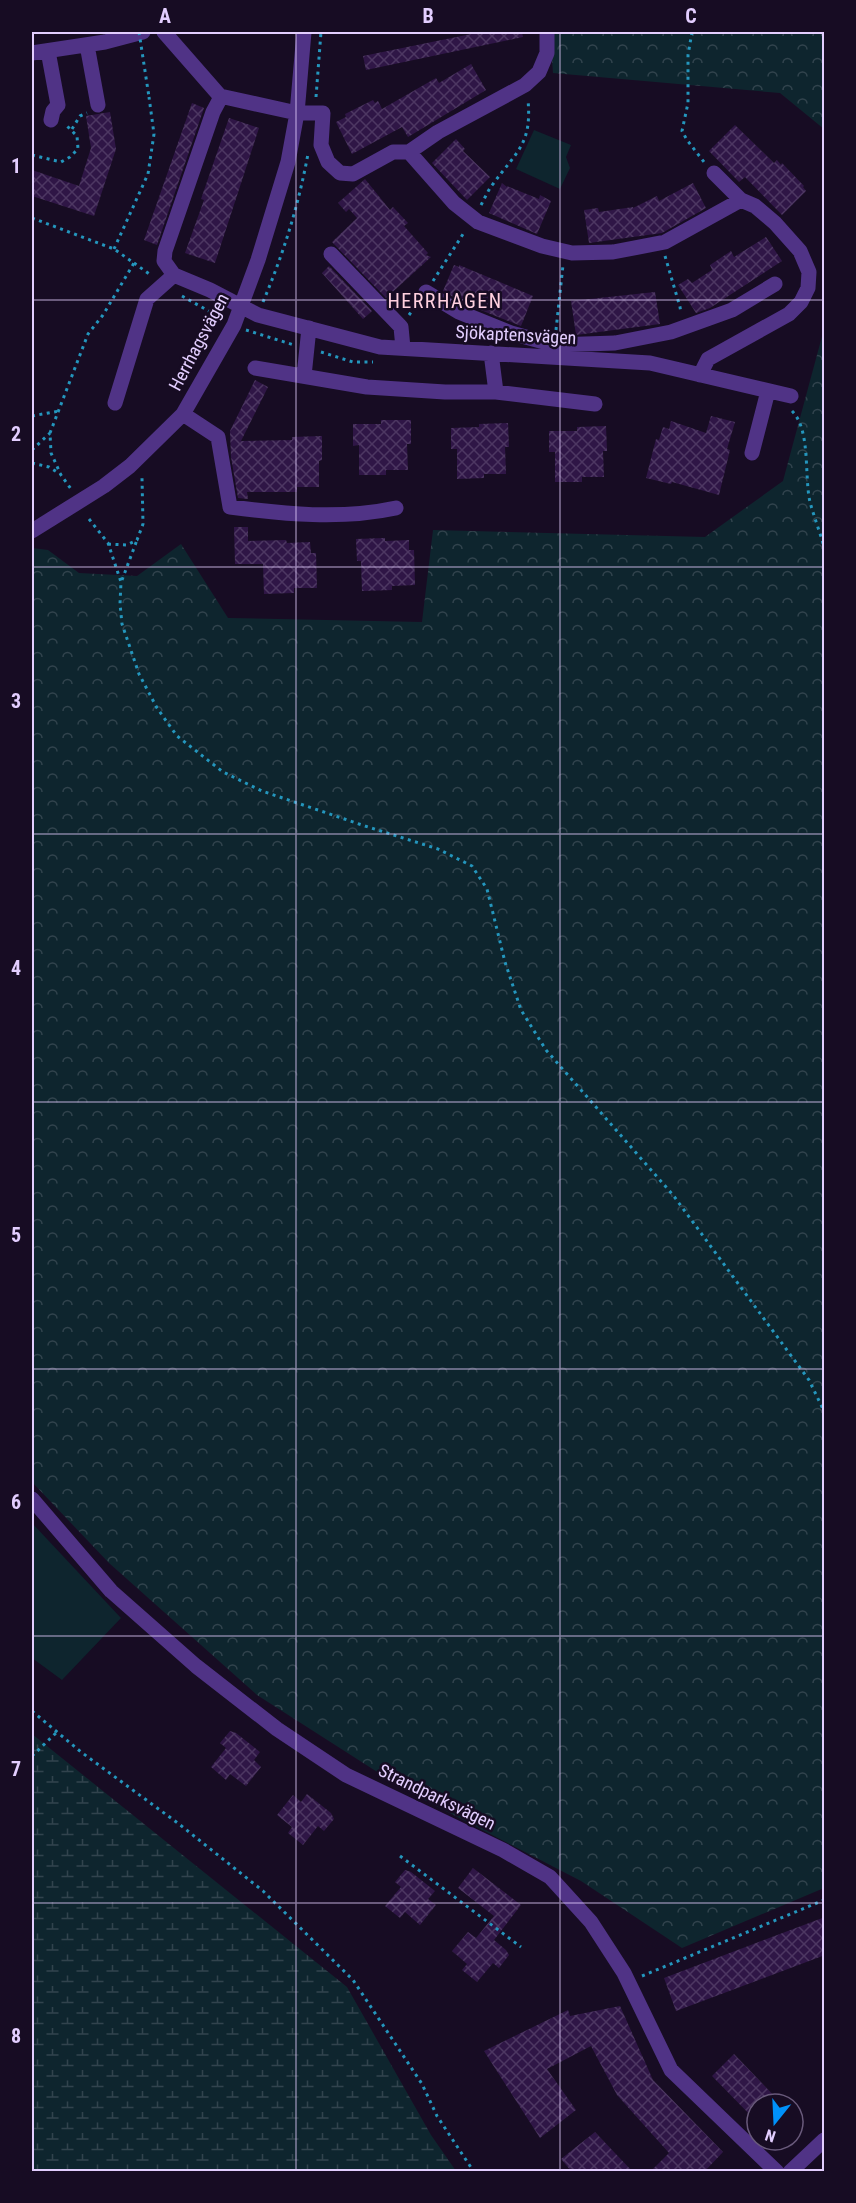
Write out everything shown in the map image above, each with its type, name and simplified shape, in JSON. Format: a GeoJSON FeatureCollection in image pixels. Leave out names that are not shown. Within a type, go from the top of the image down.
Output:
{"type":"FeatureCollection","features":[{"type":"Feature","properties":{"kind":"street"},"geometry":{"type":"LineString","coordinates":[[32,54],[87,45],[141,32]]}},
{"type":"Feature","properties":{"kind":"street"},"geometry":{"type":"LineString","coordinates":[[164,32],[221,97],[297,113],[323,113],[321,145],[328,162],[340,173],[352,174],[393,152],[409,152],[438,132],[522,86],[539,72],[547,53],[547,32]]}},
{"type":"Feature","properties":{"kind":"street","name":"Herrhagsvägen"},"geometry":{"type":"LineString","coordinates":[[32,531],[104,486],[130,466],[183,414],[234,324],[288,162],[297,113],[304,32]]}},
{"type":"Feature","properties":{"kind":"street"},"geometry":{"type":"LineString","coordinates":[[87,45],[98,105]]}},
{"type":"Feature","properties":{"kind":"street"},"geometry":{"type":"LineString","coordinates":[[48,51],[58,105],[53,111],[51,120]]}},
{"type":"Feature","properties":{"kind":"street"},"geometry":{"type":"LineString","coordinates":[[115,403],[147,299],[174,275],[164,261],[165,251],[213,112],[221,97]]}},
{"type":"Feature","properties":{"kind":"street"},"geometry":{"type":"LineString","coordinates":[[409,152],[454,203],[478,222],[542,246],[565,251],[613,252],[661,243],[741,200]]}},
{"type":"Feature","properties":{"kind":"street"},"geometry":{"type":"LineString","coordinates":[[700,375],[708,359],[789,314],[801,302],[808,288],[809,272],[800,251],[774,223],[755,206],[741,200],[714,173]]}},
{"type":"Feature","properties":{"kind":"street"},"geometry":{"type":"LineString","coordinates":[[331,254],[401,327],[403,348]]}},
{"type":"Feature","properties":{"kind":"street","name":"Sjökaptensvägen"},"geometry":{"type":"LineString","coordinates":[[174,275],[210,290],[258,315],[380,347],[491,353],[555,345],[650,363],[768,391],[790,403]]}},
{"type":"Feature","properties":{"kind":"street"},"geometry":{"type":"LineString","coordinates":[[426,292],[459,312],[500,329],[555,345],[615,343],[681,328],[732,310],[775,284]]}},
{"type":"Feature","properties":{"kind":"street"},"geometry":{"type":"LineString","coordinates":[[304,376],[309,328]]}},
{"type":"Feature","properties":{"kind":"street"},"geometry":{"type":"LineString","coordinates":[[491,353],[496,392]]}},
{"type":"Feature","properties":{"kind":"street"},"geometry":{"type":"LineString","coordinates":[[255,368],[367,387],[445,392],[496,392],[595,404]]}},
{"type":"Feature","properties":{"kind":"street"},"geometry":{"type":"LineString","coordinates":[[752,453],[768,391]]}},
{"type":"Feature","properties":{"kind":"street"},"geometry":{"type":"LineString","coordinates":[[183,414],[218,437],[230,507],[298,515],[330,516],[379,512],[396,508]]}},
{"type":"Feature","properties":{"kind":"street","name":"Strandparksvägen"},"geometry":{"type":"LineString","coordinates":[[32,1498],[111,1591],[196,1666],[277,1729],[346,1775],[503,1850],[550,1877],[591,1922],[629,1981],[671,2070],[777,2172]]}},
{"type":"Feature","properties":{"kind":"street"},"geometry":{"type":"LineString","coordinates":[[790,2172],[825,2140]]}},
{"type":"Feature","properties":{"kind":"path"},"geometry":{"type":"LineString","coordinates":[[114,249],[148,174],[154,134],[141,32]]}},
{"type":"Feature","properties":{"kind":"path"},"geometry":{"type":"LineString","coordinates":[[692,32],[688,55],[688,103],[682,131],[714,173]]}},
{"type":"Feature","properties":{"kind":"path"},"geometry":{"type":"LineString","coordinates":[[401,327],[426,292],[492,185],[523,145],[530,121],[528,100],[522,86]]}},
{"type":"Feature","properties":{"kind":"path"},"geometry":{"type":"LineString","coordinates":[[72,129],[80,116],[95,110],[98,105]]}},
{"type":"Feature","properties":{"kind":"path"},"geometry":{"type":"LineString","coordinates":[[32,155],[61,162],[70,157],[78,148],[77,136],[68,124],[51,120]]}},
{"type":"Feature","properties":{"kind":"path"},"geometry":{"type":"LineString","coordinates":[[32,218],[114,249],[134,263],[103,315],[88,334],[50,433],[51,453],[74,493]]}},
{"type":"Feature","properties":{"kind":"path"},"geometry":{"type":"LineString","coordinates":[[661,243],[680,307],[681,328]]}},
{"type":"Feature","properties":{"kind":"path"},"geometry":{"type":"LineString","coordinates":[[555,345],[565,251]]}},
{"type":"Feature","properties":{"kind":"path"},"geometry":{"type":"LineString","coordinates":[[790,403],[803,430],[810,501],[825,547]]}},
{"type":"Feature","properties":{"kind":"path"},"geometry":{"type":"LineString","coordinates":[[32,416],[58,411]]}},
{"type":"Feature","properties":{"kind":"path"},"geometry":{"type":"LineString","coordinates":[[32,450],[50,433]]}},
{"type":"Feature","properties":{"kind":"path"},"geometry":{"type":"LineString","coordinates":[[32,463],[49,467],[61,474]]}},
{"type":"Feature","properties":{"kind":"path"},"geometry":{"type":"LineString","coordinates":[[133,484],[142,478],[143,524],[121,582],[122,624],[139,674],[156,708],[177,736],[223,772],[262,791],[438,849],[472,866],[488,889],[505,963],[521,1010],[546,1050],[673,1195],[809,1380],[825,1411]]}},
{"type":"Feature","properties":{"kind":"path"},"geometry":{"type":"LineString","coordinates":[[89,519],[108,543],[121,582]]}},
{"type":"Feature","properties":{"kind":"path"},"geometry":{"type":"LineString","coordinates":[[108,543],[128,545],[137,540]]}},
{"type":"Feature","properties":{"kind":"path"},"geometry":{"type":"LineString","coordinates":[[32,1711],[263,1891],[353,1980],[422,2084],[437,2116],[474,2172]]}},
{"type":"Feature","properties":{"kind":"path"},"geometry":{"type":"LineString","coordinates":[[32,1756],[57,1732]]}},
{"type":"Feature","properties":{"kind":"path"},"geometry":{"type":"LineString","coordinates":[[400,1856],[521,1947]]}},
{"type":"Feature","properties":{"kind":"path"},"geometry":{"type":"LineString","coordinates":[[629,1981],[825,1900]]}},
{"type":"Feature","properties":{"kind":"green space"},"geometry":{"type":"Polygon","coordinates":[[[550,32],[824,32],[824,129],[780,93],[553,73],[550,32]]]}},
{"type":"Feature","properties":{"kind":"green space"},"geometry":{"type":"Polygon","coordinates":[[[534,130],[571,145],[566,157],[570,168],[560,189],[516,169],[534,130]]]}},
{"type":"Feature","properties":{"kind":"green space"},"geometry":{"type":"Polygon","coordinates":[[[824,329],[824,1888],[682,1948],[581,1881],[407,1791],[257,1695],[109,1563],[32,1482],[32,548],[48,550],[79,573],[137,576],[181,544],[228,618],[422,622],[433,530],[705,537],[783,481],[824,329]]]}},
{"type":"Feature","properties":{"kind":"green space"},"geometry":{"type":"Polygon","coordinates":[[[32,1523],[121,1618],[62,1680],[32,1658],[32,1523]]]}},
{"type":"Feature","properties":{"kind":"green space"},"geometry":{"type":"Polygon","coordinates":[[[32,1734],[347,1987],[431,2135],[456,2171],[32,2171],[32,1734]]]}},
{"type":"Feature","properties":{"kind":"building"},"geometry":{"type":"Polygon","coordinates":[[[481,32],[522,32],[523,37],[366,70],[363,56],[481,32]]]}},
{"type":"Feature","properties":{"kind":"building"},"geometry":{"type":"Polygon","coordinates":[[[471,64],[486,90],[408,137],[402,127],[352,154],[336,122],[346,117],[345,114],[373,100],[375,103],[378,101],[382,109],[436,78],[439,83],[471,64]]]}},
{"type":"Feature","properties":{"kind":"building"},"geometry":{"type":"Polygon","coordinates":[[[192,103],[204,108],[157,245],[144,240],[192,103]]]}},
{"type":"Feature","properties":{"kind":"building"},"geometry":{"type":"Polygon","coordinates":[[[110,112],[116,149],[94,216],[32,196],[32,170],[79,186],[91,148],[86,116],[110,112]]]}},
{"type":"Feature","properties":{"kind":"building"},"geometry":{"type":"Polygon","coordinates":[[[229,118],[259,128],[215,263],[185,253],[229,118]]]}},
{"type":"Feature","properties":{"kind":"building"},"geometry":{"type":"Polygon","coordinates":[[[735,125],[774,163],[777,160],[781,165],[782,163],[804,186],[806,191],[782,215],[745,177],[739,182],[709,151],[735,125]]]}},
{"type":"Feature","properties":{"kind":"building"},"geometry":{"type":"Polygon","coordinates":[[[456,139],[465,149],[463,151],[490,177],[467,200],[432,163],[456,139]]]}},
{"type":"Feature","properties":{"kind":"building"},"geometry":{"type":"Polygon","coordinates":[[[365,179],[390,210],[393,207],[408,223],[404,226],[428,253],[426,255],[431,257],[386,298],[332,242],[357,218],[349,209],[346,212],[338,203],[365,179]]]}},
{"type":"Feature","properties":{"kind":"building"},"geometry":{"type":"Polygon","coordinates":[[[502,183],[539,199],[540,195],[551,201],[537,234],[489,213],[502,183]]]}},
{"type":"Feature","properties":{"kind":"building"},"geometry":{"type":"Polygon","coordinates":[[[693,183],[706,208],[662,233],[589,243],[584,210],[598,208],[599,212],[633,208],[657,196],[659,201],[693,183]]]}},
{"type":"Feature","properties":{"kind":"building"},"geometry":{"type":"Polygon","coordinates":[[[766,237],[782,261],[710,308],[696,313],[678,285],[688,279],[692,283],[712,270],[710,265],[731,251],[734,257],[766,237]]]}},
{"type":"Feature","properties":{"kind":"building"},"geometry":{"type":"Polygon","coordinates":[[[454,265],[459,267],[459,265],[533,296],[521,326],[463,303],[443,291],[454,265]]]}},
{"type":"Feature","properties":{"kind":"building"},"geometry":{"type":"Polygon","coordinates":[[[329,266],[372,311],[363,319],[322,273],[329,266]]]}},
{"type":"Feature","properties":{"kind":"building"},"geometry":{"type":"Polygon","coordinates":[[[655,292],[660,324],[576,335],[571,301],[655,292]]]}},
{"type":"Feature","properties":{"kind":"building"},"geometry":{"type":"Polygon","coordinates":[[[255,380],[268,387],[241,441],[292,440],[292,437],[322,436],[319,487],[297,487],[297,492],[247,492],[248,499],[238,498],[231,457],[230,431],[255,380]]]}},
{"type":"Feature","properties":{"kind":"building"},"geometry":{"type":"Polygon","coordinates":[[[711,416],[735,422],[727,449],[730,450],[719,495],[672,482],[671,484],[646,478],[656,439],[659,440],[663,427],[669,429],[671,421],[706,433],[711,416]]]}},
{"type":"Feature","properties":{"kind":"building"},"geometry":{"type":"Polygon","coordinates":[[[381,420],[411,420],[411,444],[407,444],[408,470],[386,470],[386,475],[359,475],[359,445],[353,446],[353,424],[381,424],[381,420]]]}},
{"type":"Feature","properties":{"kind":"building"},"geometry":{"type":"Polygon","coordinates":[[[508,423],[509,447],[505,447],[506,474],[484,474],[484,478],[457,479],[457,449],[451,449],[451,428],[508,423]]]}},
{"type":"Feature","properties":{"kind":"building"},"geometry":{"type":"Polygon","coordinates":[[[606,426],[607,451],[603,451],[604,477],[582,477],[582,482],[555,482],[555,452],[549,452],[549,431],[577,431],[577,427],[606,426]]]}},
{"type":"Feature","properties":{"kind":"building"},"geometry":{"type":"Polygon","coordinates":[[[234,527],[248,527],[248,541],[310,542],[311,553],[316,553],[317,588],[294,588],[294,593],[264,594],[263,564],[235,564],[234,527]]]}},
{"type":"Feature","properties":{"kind":"building"},"geometry":{"type":"Polygon","coordinates":[[[385,538],[385,541],[409,540],[409,550],[414,550],[415,585],[392,586],[392,590],[362,591],[361,561],[357,561],[356,539],[385,538]]]}},
{"type":"Feature","properties":{"kind":"building"},"geometry":{"type":"Polygon","coordinates":[[[230,1731],[236,1733],[260,1752],[254,1760],[261,1767],[246,1786],[230,1774],[226,1780],[211,1767],[226,1748],[220,1743],[230,1731]]]}},
{"type":"Feature","properties":{"kind":"building"},"geometry":{"type":"Polygon","coordinates":[[[307,1794],[331,1813],[334,1819],[324,1831],[318,1826],[303,1845],[288,1833],[292,1827],[277,1815],[293,1795],[301,1802],[307,1794]]]}},
{"type":"Feature","properties":{"kind":"building"},"geometry":{"type":"Polygon","coordinates":[[[473,1868],[521,1905],[494,1940],[509,1955],[499,1968],[493,1963],[477,1982],[462,1970],[467,1964],[452,1951],[468,1932],[476,1938],[494,1916],[458,1888],[473,1868]]]}},
{"type":"Feature","properties":{"kind":"building"},"geometry":{"type":"Polygon","coordinates":[[[405,1870],[411,1872],[435,1891],[428,1899],[436,1905],[420,1925],[405,1912],[400,1918],[385,1906],[401,1887],[395,1882],[405,1870]]]}},
{"type":"Feature","properties":{"kind":"building"},"geometry":{"type":"Polygon","coordinates":[[[825,1917],[825,1955],[676,2011],[664,1978],[825,1917]]]}},
{"type":"Feature","properties":{"kind":"building"},"geometry":{"type":"Polygon","coordinates":[[[620,2006],[653,2080],[723,2152],[704,2172],[650,2172],[669,2153],[617,2095],[591,2046],[547,2069],[576,2110],[540,2138],[484,2051],[568,2010],[570,2016],[620,2006]]]}},
{"type":"Feature","properties":{"kind":"building"},"geometry":{"type":"Polygon","coordinates":[[[734,2054],[770,2092],[745,2092],[745,2110],[712,2076],[734,2054]]]}},
{"type":"Feature","properties":{"kind":"building"},"geometry":{"type":"Polygon","coordinates":[[[595,2132],[633,2172],[572,2172],[561,2159],[595,2132]]]}},
{"type":"Feature","properties":{"kind":"district","name":"HERRHAGEN"},"geometry":{"type":"Point","coordinates":[445,301]}}]}
